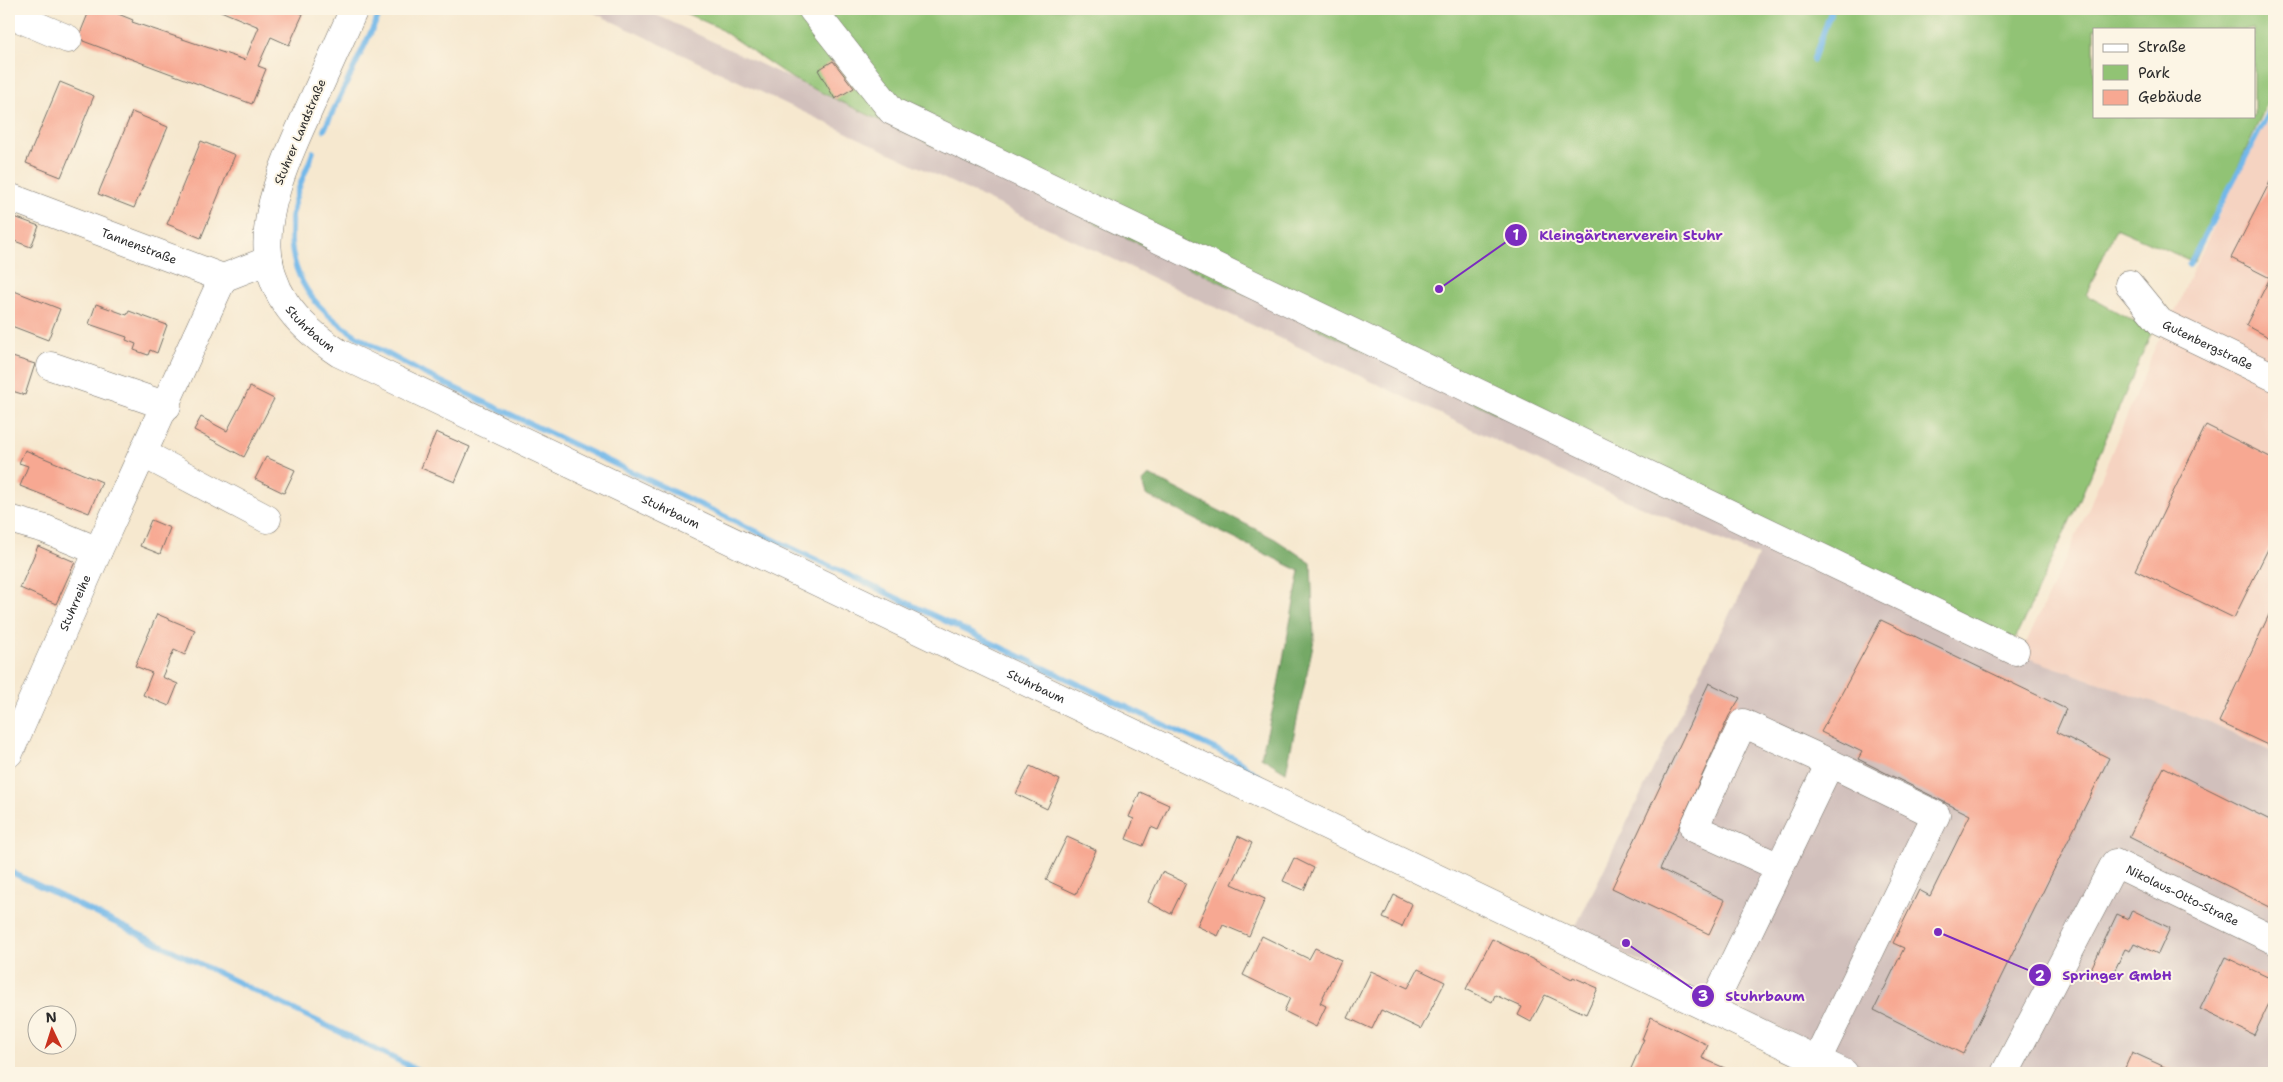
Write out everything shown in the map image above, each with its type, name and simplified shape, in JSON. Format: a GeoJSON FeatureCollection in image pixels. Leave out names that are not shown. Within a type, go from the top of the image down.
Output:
{"type":"FeatureCollection","features":[{"type":"Feature","properties":{"kind":"street","name":"Stuhrer Landstraße"},"geometry":{"type":"LineString","coordinates":[[269,260],[267,240],[268,214],[277,185],[354,9]]}},
{"type":"Feature","properties":{"kind":"street"},"geometry":{"type":"LineString","coordinates":[[812,9],[892,111],[2015,651]]}},
{"type":"Feature","properties":{"kind":"street"},"geometry":{"type":"LineString","coordinates":[[9,14],[68,39]]}},
{"type":"Feature","properties":{"kind":"street","name":"Tannenstraße"},"geometry":{"type":"LineString","coordinates":[[9,197],[224,278]]}},
{"type":"Feature","properties":{"kind":"street"},"geometry":{"type":"LineString","coordinates":[[224,278],[269,260]]}},
{"type":"Feature","properties":{"kind":"street","name":"Stuhrbaum"},"geometry":{"type":"LineString","coordinates":[[269,260],[272,277],[279,294],[299,322],[317,339],[339,353],[1844,1073]]}},
{"type":"Feature","properties":{"kind":"street","name":"Stuhrreihe"},"geometry":{"type":"LineString","coordinates":[[9,753],[98,551],[224,278]]}},
{"type":"Feature","properties":{"kind":"street","name":"Gutenbergstraße"},"geometry":{"type":"LineString","coordinates":[[2129,284],[2160,322],[2274,377]]}},
{"type":"Feature","properties":{"kind":"street"},"geometry":{"type":"LineString","coordinates":[[51,366],[166,406]]}},
{"type":"Feature","properties":{"kind":"street"},"geometry":{"type":"LineString","coordinates":[[144,454],[267,519]]}},
{"type":"Feature","properties":{"kind":"street"},"geometry":{"type":"LineString","coordinates":[[9,519],[45,529],[98,551]]}},
{"type":"Feature","properties":{"kind":"street"},"geometry":{"type":"LineString","coordinates":[[1779,867],[1694,828],[1743,723],[1936,815],[1817,1060]]}},
{"type":"Feature","properties":{"kind":"street"},"geometry":{"type":"LineString","coordinates":[[1711,1009],[1830,763]]}},
{"type":"Feature","properties":{"kind":"street","name":"Nikolaus-Otto-Straße"},"geometry":{"type":"LineString","coordinates":[[2005,1073],[2114,863],[2274,940]]}},
{"type":"Feature","properties":{"kind":"shaded area"},"geometry":{"type":"Polygon","coordinates":[[[586,9],[644,9],[1974,639],[2210,722],[2274,753],[2274,1073],[1873,1073],[1574,930],[1758,556],[1583,482],[586,9]]]}},
{"type":"Feature","properties":{"kind":"shaded area"},"geometry":{"type":"Polygon","coordinates":[[[2274,98],[2274,753],[2210,722],[2020,656],[2087,512],[2157,343],[2180,302],[2186,285],[2274,98]]]}},
{"type":"Feature","properties":{"kind":"green space"},"geometry":{"type":"Polygon","coordinates":[[[676,9],[2274,9],[2274,89],[2194,262],[2116,228],[2086,295],[2152,331],[2080,499],[2009,652],[1767,542],[793,79],[717,27],[676,9]]]}},
{"type":"Feature","properties":{"kind":"green space"},"geometry":{"type":"Polygon","coordinates":[[[1149,475],[1275,539],[1311,563],[1314,640],[1286,772],[1261,757],[1276,696],[1300,571],[1146,495],[1142,482],[1149,475]]]}},
{"type":"Feature","properties":{"kind":"building"},"geometry":{"type":"Polygon","coordinates":[[[90,9],[106,9],[133,20],[132,22],[245,60],[259,27],[216,9],[291,9],[303,14],[289,45],[271,37],[258,66],[266,69],[252,104],[83,41],[81,31],[90,9]]]}},
{"type":"Feature","properties":{"kind":"building"},"geometry":{"type":"Polygon","coordinates":[[[833,61],[854,88],[835,99],[818,70],[833,61]]]}},
{"type":"Feature","properties":{"kind":"building"},"geometry":{"type":"Polygon","coordinates":[[[60,82],[94,96],[61,177],[26,163],[60,82]]]}},
{"type":"Feature","properties":{"kind":"building"},"geometry":{"type":"Polygon","coordinates":[[[132,112],[168,127],[134,208],[98,194],[132,112]]]}},
{"type":"Feature","properties":{"kind":"building"},"geometry":{"type":"Polygon","coordinates":[[[201,141],[235,155],[201,238],[167,224],[201,141]]]}},
{"type":"Feature","properties":{"kind":"building"},"geometry":{"type":"Polygon","coordinates":[[[2274,174],[2274,340],[2246,325],[2270,278],[2231,258],[2274,174]]]}},
{"type":"Feature","properties":{"kind":"building"},"geometry":{"type":"Polygon","coordinates":[[[9,215],[39,226],[31,247],[9,239],[9,215]]]}},
{"type":"Feature","properties":{"kind":"building"},"geometry":{"type":"Polygon","coordinates":[[[9,289],[60,309],[48,340],[9,325],[9,289]]]}},
{"type":"Feature","properties":{"kind":"building"},"geometry":{"type":"Polygon","coordinates":[[[96,304],[127,315],[129,311],[167,325],[157,353],[150,350],[148,355],[134,350],[136,344],[126,340],[127,337],[89,324],[96,304]]]}},
{"type":"Feature","properties":{"kind":"building"},"geometry":{"type":"Polygon","coordinates":[[[9,356],[35,364],[25,395],[9,390],[9,356]]]}},
{"type":"Feature","properties":{"kind":"building"},"geometry":{"type":"Polygon","coordinates":[[[250,387],[274,399],[244,457],[194,430],[201,417],[227,431],[250,387]]]}},
{"type":"Feature","properties":{"kind":"building"},"geometry":{"type":"Polygon","coordinates":[[[2206,425],[2274,459],[2274,537],[2234,618],[2135,570],[2206,425]]]}},
{"type":"Feature","properties":{"kind":"building"},"geometry":{"type":"Polygon","coordinates":[[[436,432],[470,447],[455,482],[421,468],[436,432]]]}},
{"type":"Feature","properties":{"kind":"building"},"geometry":{"type":"Polygon","coordinates":[[[25,450],[102,482],[89,513],[20,486],[28,466],[19,463],[25,450]]]}},
{"type":"Feature","properties":{"kind":"building"},"geometry":{"type":"Polygon","coordinates":[[[266,457],[295,470],[284,493],[255,479],[266,457]]]}},
{"type":"Feature","properties":{"kind":"building"},"geometry":{"type":"Polygon","coordinates":[[[151,520],[170,528],[160,554],[140,546],[151,520]]]}},
{"type":"Feature","properties":{"kind":"building"},"geometry":{"type":"Polygon","coordinates":[[[38,546],[75,562],[56,604],[20,588],[38,546]]]}},
{"type":"Feature","properties":{"kind":"building"},"geometry":{"type":"Polygon","coordinates":[[[2274,604],[2274,748],[2219,722],[2274,604]]]}},
{"type":"Feature","properties":{"kind":"building"},"geometry":{"type":"Polygon","coordinates":[[[157,614],[195,630],[185,655],[174,650],[162,677],[178,684],[169,706],[143,695],[152,673],[135,666],[157,614]]]}},
{"type":"Feature","properties":{"kind":"building"},"geometry":{"type":"Polygon","coordinates":[[[1881,620],[2066,709],[2056,732],[2109,758],[1963,1054],[1874,1010],[1904,948],[1893,943],[1919,890],[1930,896],[1970,815],[1858,759],[1862,752],[1821,732],[1881,620]]]}},
{"type":"Feature","properties":{"kind":"building"},"geometry":{"type":"Polygon","coordinates":[[[1709,683],[1740,698],[1729,716],[1660,869],[1725,900],[1709,934],[1612,888],[1709,683]]]}},
{"type":"Feature","properties":{"kind":"building"},"geometry":{"type":"Polygon","coordinates":[[[1030,766],[1060,780],[1047,809],[1016,794],[1030,766]]]}},
{"type":"Feature","properties":{"kind":"building"},"geometry":{"type":"Polygon","coordinates":[[[2164,767],[2274,822],[2274,909],[2129,837],[2164,767]]]}},
{"type":"Feature","properties":{"kind":"building"},"geometry":{"type":"Polygon","coordinates":[[[1140,792],[1169,805],[1158,830],[1151,827],[1143,846],[1126,839],[1134,819],[1129,817],[1140,792]]]}},
{"type":"Feature","properties":{"kind":"building"},"geometry":{"type":"Polygon","coordinates":[[[1238,836],[1252,843],[1232,884],[1265,899],[1249,936],[1223,925],[1218,936],[1197,926],[1238,836]]]}},
{"type":"Feature","properties":{"kind":"building"},"geometry":{"type":"Polygon","coordinates":[[[1067,837],[1096,850],[1076,894],[1046,880],[1067,837]]]}},
{"type":"Feature","properties":{"kind":"building"},"geometry":{"type":"Polygon","coordinates":[[[1294,858],[1314,868],[1304,890],[1283,881],[1294,858]]]}},
{"type":"Feature","properties":{"kind":"building"},"geometry":{"type":"Polygon","coordinates":[[[1162,872],[1186,883],[1171,914],[1148,902],[1162,872]]]}},
{"type":"Feature","properties":{"kind":"building"},"geometry":{"type":"Polygon","coordinates":[[[1394,895],[1412,904],[1402,927],[1383,918],[1394,895]]]}},
{"type":"Feature","properties":{"kind":"building"},"geometry":{"type":"Polygon","coordinates":[[[2132,910],[2170,928],[2158,954],[2134,943],[2130,951],[2125,949],[2110,980],[2090,971],[2117,914],[2128,919],[2132,910]]]}},
{"type":"Feature","properties":{"kind":"building"},"geometry":{"type":"Polygon","coordinates":[[[1262,936],[1309,959],[1315,948],[1341,960],[1320,1003],[1326,1006],[1316,1027],[1284,1011],[1290,998],[1243,975],[1262,936]]]}},
{"type":"Feature","properties":{"kind":"building"},"geometry":{"type":"Polygon","coordinates":[[[1492,939],[1572,979],[1573,977],[1598,988],[1586,1014],[1545,995],[1531,1022],[1518,1015],[1522,1007],[1495,995],[1492,1002],[1466,989],[1492,939]]]}},
{"type":"Feature","properties":{"kind":"building"},"geometry":{"type":"Polygon","coordinates":[[[2225,957],[2274,980],[2274,993],[2254,1035],[2200,1009],[2225,957]]]}},
{"type":"Feature","properties":{"kind":"building"},"geometry":{"type":"Polygon","coordinates":[[[1418,969],[1445,982],[1421,1029],[1381,1010],[1372,1029],[1348,1018],[1371,971],[1408,988],[1418,969]]]}},
{"type":"Feature","properties":{"kind":"building"},"geometry":{"type":"Polygon","coordinates":[[[1651,1017],[1708,1045],[1702,1058],[1736,1073],[1629,1073],[1644,1039],[1642,1039],[1651,1017]]]}},
{"type":"Feature","properties":{"kind":"building"},"geometry":{"type":"Polygon","coordinates":[[[2132,1052],[2178,1073],[2136,1073],[2125,1068],[2132,1052]]]}},
{"type":"Feature","properties":{"kind":"waterway"},"geometry":{"type":"LineString","coordinates":[[324,130],[382,9]]}},
{"type":"Feature","properties":{"kind":"waterway"},"geometry":{"type":"LineString","coordinates":[[1813,60],[1832,9]]}},
{"type":"Feature","properties":{"kind":"waterway"},"geometry":{"type":"LineString","coordinates":[[2189,265],[2274,103]]}},
{"type":"Feature","properties":{"kind":"waterway"},"geometry":{"type":"LineString","coordinates":[[313,152],[294,202],[291,242],[297,269],[308,292],[325,312],[346,329],[421,372],[1234,758],[1261,778]]}},
{"type":"Feature","properties":{"kind":"waterway"},"geometry":{"type":"LineString","coordinates":[[9,871],[424,1073]]}},
{"type":"Feature","properties":{"kind":"place","name":"Kleingärtnerverein Stuhr"},"geometry":{"type":"Point","coordinates":[1439,289]}},
{"type":"Feature","properties":{"kind":"place","name":"Springer GmbH"},"geometry":{"type":"Point","coordinates":[1938,932]}},
{"type":"Feature","properties":{"kind":"place","name":"Stuhrbaum"},"geometry":{"type":"Point","coordinates":[1626,943]}}]}
